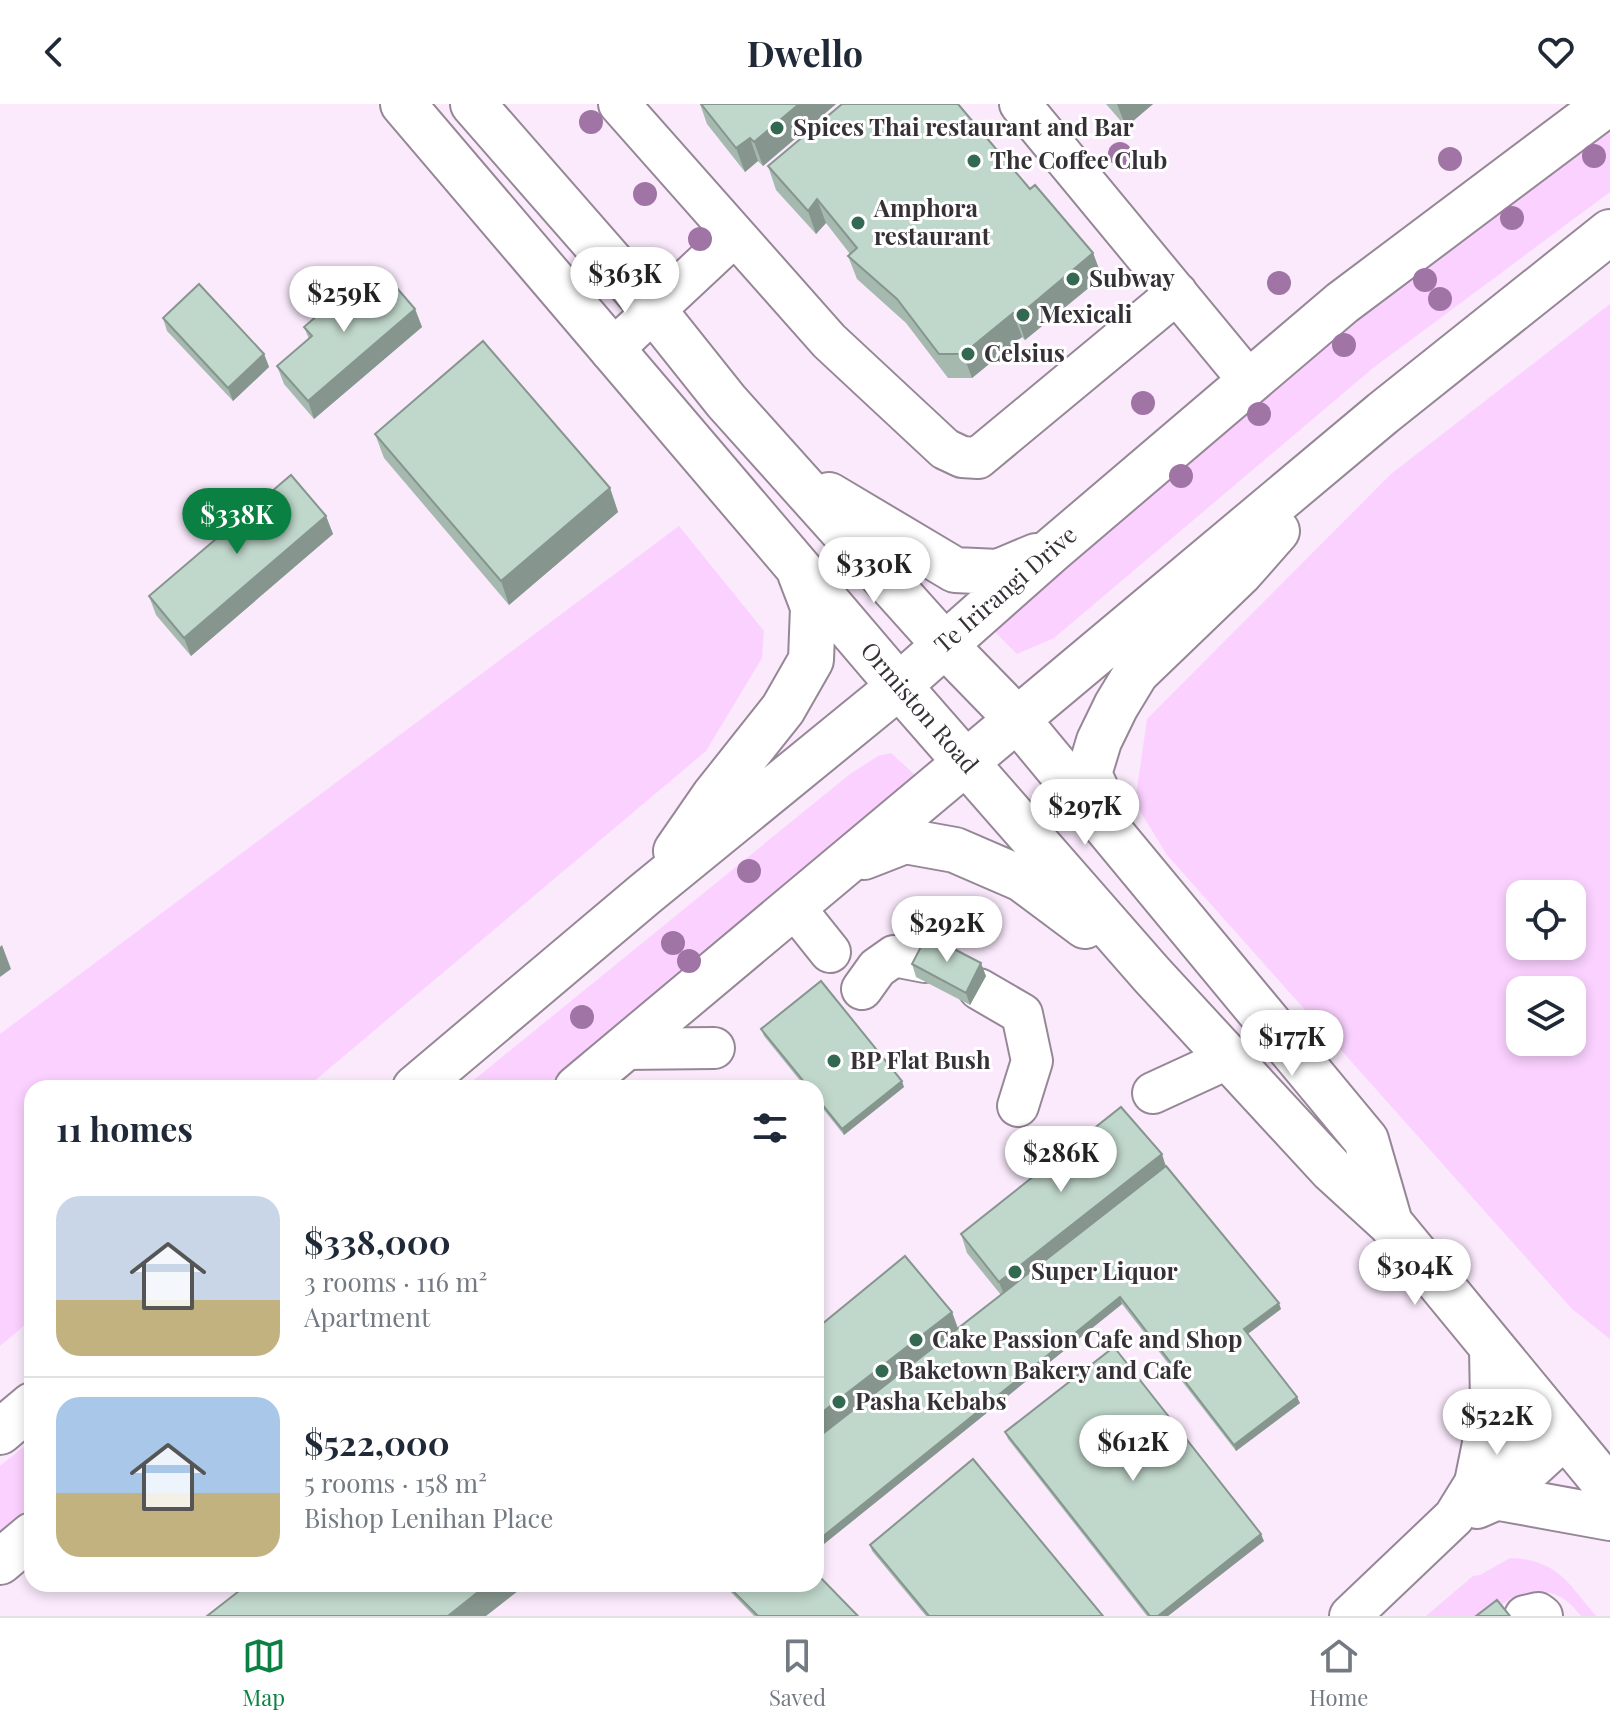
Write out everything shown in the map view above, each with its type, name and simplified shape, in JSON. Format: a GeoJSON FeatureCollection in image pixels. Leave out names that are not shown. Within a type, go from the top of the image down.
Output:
{"type":"FeatureCollection","features":[{"type":"Feature","properties":{"kind":"main road","name":"Ormiston Road"},"geometry":{"type":"LineString","coordinates":[[403,104],[899,686],[1152,975],[1332,1170],[1390,1223],[1610,1490]]}},
{"type":"Feature","properties":{"kind":"main road","name":"Ormiston Road"},"geometry":{"type":"LineString","coordinates":[[473,104],[655,312],[726,401],[944,644],[1017,719],[1366,1140],[1390,1223]]}},
{"type":"Feature","properties":{"kind":"main road","name":"Te Irirangi Drive"},"geometry":{"type":"LineString","coordinates":[[424,1080],[899,686],[1052,550],[1342,303],[1607,104]]}},
{"type":"Feature","properties":{"kind":"main road"},"geometry":{"type":"LineString","coordinates":[[586,1080],[1383,413],[1610,232]]}},
{"type":"Feature","properties":{"kind":"main road"},"geometry":{"type":"LineString","coordinates":[[1130,855],[1089,774],[1099,741],[1116,706],[1136,673],[1240,573],[1383,413]]}},
{"type":"Feature","properties":{"kind":"main road"},"geometry":{"type":"LineString","coordinates":[[786,468],[955,570],[998,572],[1052,550]]}},
{"type":"Feature","properties":{"kind":"main road"},"geometry":{"type":"LineString","coordinates":[[645,894],[714,796],[783,709],[811,660],[813,607],[797,567]]}},
{"type":"Feature","properties":{"kind":"main road"},"geometry":{"type":"LineString","coordinates":[[845,865],[905,841],[955,850],[1022,879],[1152,975]]}},
{"type":"Feature","properties":{"kind":"main road"},"geometry":{"type":"LineString","coordinates":[[1492,1347],[1489,1488],[1610,1518]]}},
{"type":"Feature","properties":{"kind":"main road"},"geometry":{"type":"LineString","coordinates":[[0,1432],[24,1412]]}},
{"type":"Feature","properties":{"kind":"main road"},"geometry":{"type":"LineString","coordinates":[[0,1562],[24,1542]]}},
{"type":"Feature","properties":{"kind":"street"},"geometry":{"type":"LineString","coordinates":[[619,104],[829,341],[945,449],[962,457],[978,458],[1177,293]]}},
{"type":"Feature","properties":{"kind":"street"},"geometry":{"type":"LineString","coordinates":[[1020,104],[1249,381]]}},
{"type":"Feature","properties":{"kind":"street"},"geometry":{"type":"LineString","coordinates":[[611,351],[735,235]]}},
{"type":"Feature","properties":{"kind":"street"},"geometry":{"type":"LineString","coordinates":[[794,907],[830,952]]}},
{"type":"Feature","properties":{"kind":"street"},"geometry":{"type":"LineString","coordinates":[[862,989],[877,968],[894,956],[925,962]]}},
{"type":"Feature","properties":{"kind":"street"},"geometry":{"type":"LineString","coordinates":[[979,989],[1022,1014],[1032,1061],[1018,1106]]}},
{"type":"Feature","properties":{"kind":"street"},"geometry":{"type":"LineString","coordinates":[[623,1049],[714,1048]]}},
{"type":"Feature","properties":{"kind":"street"},"geometry":{"type":"LineString","coordinates":[[1153,1093],[1227,1059]]}},
{"type":"Feature","properties":{"kind":"street"},"geometry":{"type":"LineString","coordinates":[[1350,1616],[1556,1424]]}},
{"type":"Feature","properties":{"kind":"shaded area"},"geometry":{"type":"Polygon","coordinates":[[[1610,130],[1610,192],[1373,368],[1054,638],[1017,654],[994,631],[1029,586],[1162,473],[1416,271],[1610,130]]]}},
{"type":"Feature","properties":{"kind":"shaded area"},"geometry":{"type":"Polygon","coordinates":[[[1610,304],[1610,1339],[1572,1309],[1167,855],[1135,803],[1147,719],[1391,474],[1610,304]]]}},
{"type":"Feature","properties":{"kind":"shaded area"},"geometry":{"type":"Polygon","coordinates":[[[679,526],[764,631],[762,658],[706,751],[315,1080],[24,1080],[24,1326],[0,1346],[0,1034],[679,526]]]}},
{"type":"Feature","properties":{"kind":"shaded area"},"geometry":{"type":"Polygon","coordinates":[[[891,753],[914,774],[897,801],[554,1080],[474,1080],[850,774],[878,756],[891,753]]]}},
{"type":"Feature","properties":{"kind":"shaded area"},"geometry":{"type":"Polygon","coordinates":[[[24,1446],[24,1512],[0,1531],[0,1466],[24,1446]]]}},
{"type":"Feature","properties":{"kind":"shaded area"},"geometry":{"type":"Polygon","coordinates":[[[1510,1558],[1551,1568],[1569,1583],[1596,1616],[1581,1616],[1562,1598],[1537,1592],[1519,1608],[1511,1598],[1487,1616],[1426,1616],[1473,1576],[1510,1558]]]}},
{"type":"Feature","properties":{"kind":"building"},"geometry":{"type":"Polygon","coordinates":[[[701,104],[799,104],[754,142],[750,138],[736,148],[701,104]]]}},
{"type":"Feature","properties":{"kind":"building"},"geometry":{"type":"Polygon","coordinates":[[[842,104],[958,104],[1030,189],[1035,185],[1093,253],[1017,317],[1013,313],[963,354],[939,354],[897,299],[848,256],[857,248],[817,199],[808,211],[768,166],[842,104]]]}},
{"type":"Feature","properties":{"kind":"building"},"geometry":{"type":"Polygon","coordinates":[[[367,274],[386,296],[396,287],[415,309],[308,401],[277,366],[312,336],[304,327],[326,308],[321,301],[342,283],[348,291],[367,274]]]}},
{"type":"Feature","properties":{"kind":"building"},"geometry":{"type":"Polygon","coordinates":[[[199,284],[264,354],[228,388],[163,318],[199,284]]]}},
{"type":"Feature","properties":{"kind":"building"},"geometry":{"type":"Polygon","coordinates":[[[483,341],[610,488],[501,581],[375,434],[483,341]]]}},
{"type":"Feature","properties":{"kind":"building"},"geometry":{"type":"Polygon","coordinates":[[[291,475],[326,516],[184,638],[149,596],[291,475]]]}},
{"type":"Feature","properties":{"kind":"building"},"geometry":{"type":"Polygon","coordinates":[[[927,935],[981,963],[966,993],[912,964],[927,935]]]}},
{"type":"Feature","properties":{"kind":"building","name":"BP Flat Bush"},"geometry":{"type":"Polygon","coordinates":[[[821,981],[902,1081],[842,1129],[824,1107],[824,1080],[802,1080],[761,1029],[821,981]]]}},
{"type":"Feature","properties":{"kind":"building"},"geometry":{"type":"Polygon","coordinates":[[[1121,1107],[1162,1154],[999,1282],[961,1234],[1121,1107]]]}},
{"type":"Feature","properties":{"kind":"building"},"geometry":{"type":"Polygon","coordinates":[[[1166,1166],[1279,1303],[1244,1329],[1297,1397],[1234,1445],[1120,1297],[824,1536],[824,1433],[1166,1166]]]}},
{"type":"Feature","properties":{"kind":"building"},"geometry":{"type":"Polygon","coordinates":[[[905,1256],[952,1312],[824,1411],[824,1322],[905,1256]]]}},
{"type":"Feature","properties":{"kind":"building"},"geometry":{"type":"Polygon","coordinates":[[[1114,1347],[1261,1534],[1158,1616],[1150,1616],[1005,1432],[1114,1347]]]}},
{"type":"Feature","properties":{"kind":"building"},"geometry":{"type":"Polygon","coordinates":[[[973,1459],[1103,1616],[929,1616],[870,1545],[973,1459]]]}},
{"type":"Feature","properties":{"kind":"building"},"geometry":{"type":"Polygon","coordinates":[[[824,1581],[858,1616],[758,1616],[734,1592],[824,1592],[824,1581]]]}},
{"type":"Feature","properties":{"kind":"building"},"geometry":{"type":"Polygon","coordinates":[[[238,1592],[478,1592],[448,1616],[207,1616],[238,1592]]]}},
{"type":"Feature","properties":{"kind":"building"},"geometry":{"type":"Polygon","coordinates":[[[1497,1600],[1510,1616],[1476,1616],[1497,1600]]]}},
{"type":"Feature","properties":{"kind":"place","name":"Spices Thai restaurant and Bar"},"geometry":{"type":"Point","coordinates":[777,128]}},
{"type":"Feature","properties":{"kind":"place","name":"The Coffee Club"},"geometry":{"type":"Point","coordinates":[974,161]}},
{"type":"Feature","properties":{"kind":"place","name":"Amphora restaurant"},"geometry":{"type":"Point","coordinates":[858,223]}},
{"type":"Feature","properties":{"kind":"place","name":"Subway"},"geometry":{"type":"Point","coordinates":[1073,279]}},
{"type":"Feature","properties":{"kind":"place","name":"Mexicali"},"geometry":{"type":"Point","coordinates":[1023,315]}},
{"type":"Feature","properties":{"kind":"place","name":"Celsius"},"geometry":{"type":"Point","coordinates":[968,354]}},
{"type":"Feature","properties":{"kind":"place","name":"BP Flat Bush"},"geometry":{"type":"Point","coordinates":[834,1061]}},
{"type":"Feature","properties":{"kind":"place","name":"Super Liquor"},"geometry":{"type":"Point","coordinates":[1015,1272]}},
{"type":"Feature","properties":{"kind":"place","name":"Cake Passion Cafe and Shop"},"geometry":{"type":"Point","coordinates":[916,1340]}},
{"type":"Feature","properties":{"kind":"place","name":"Baketown Bakery and Cafe"},"geometry":{"type":"Point","coordinates":[882,1371]}},
{"type":"Feature","properties":{"kind":"place","name":"Pasha Kebabs"},"geometry":{"type":"Point","coordinates":[839,1402]}}]}
